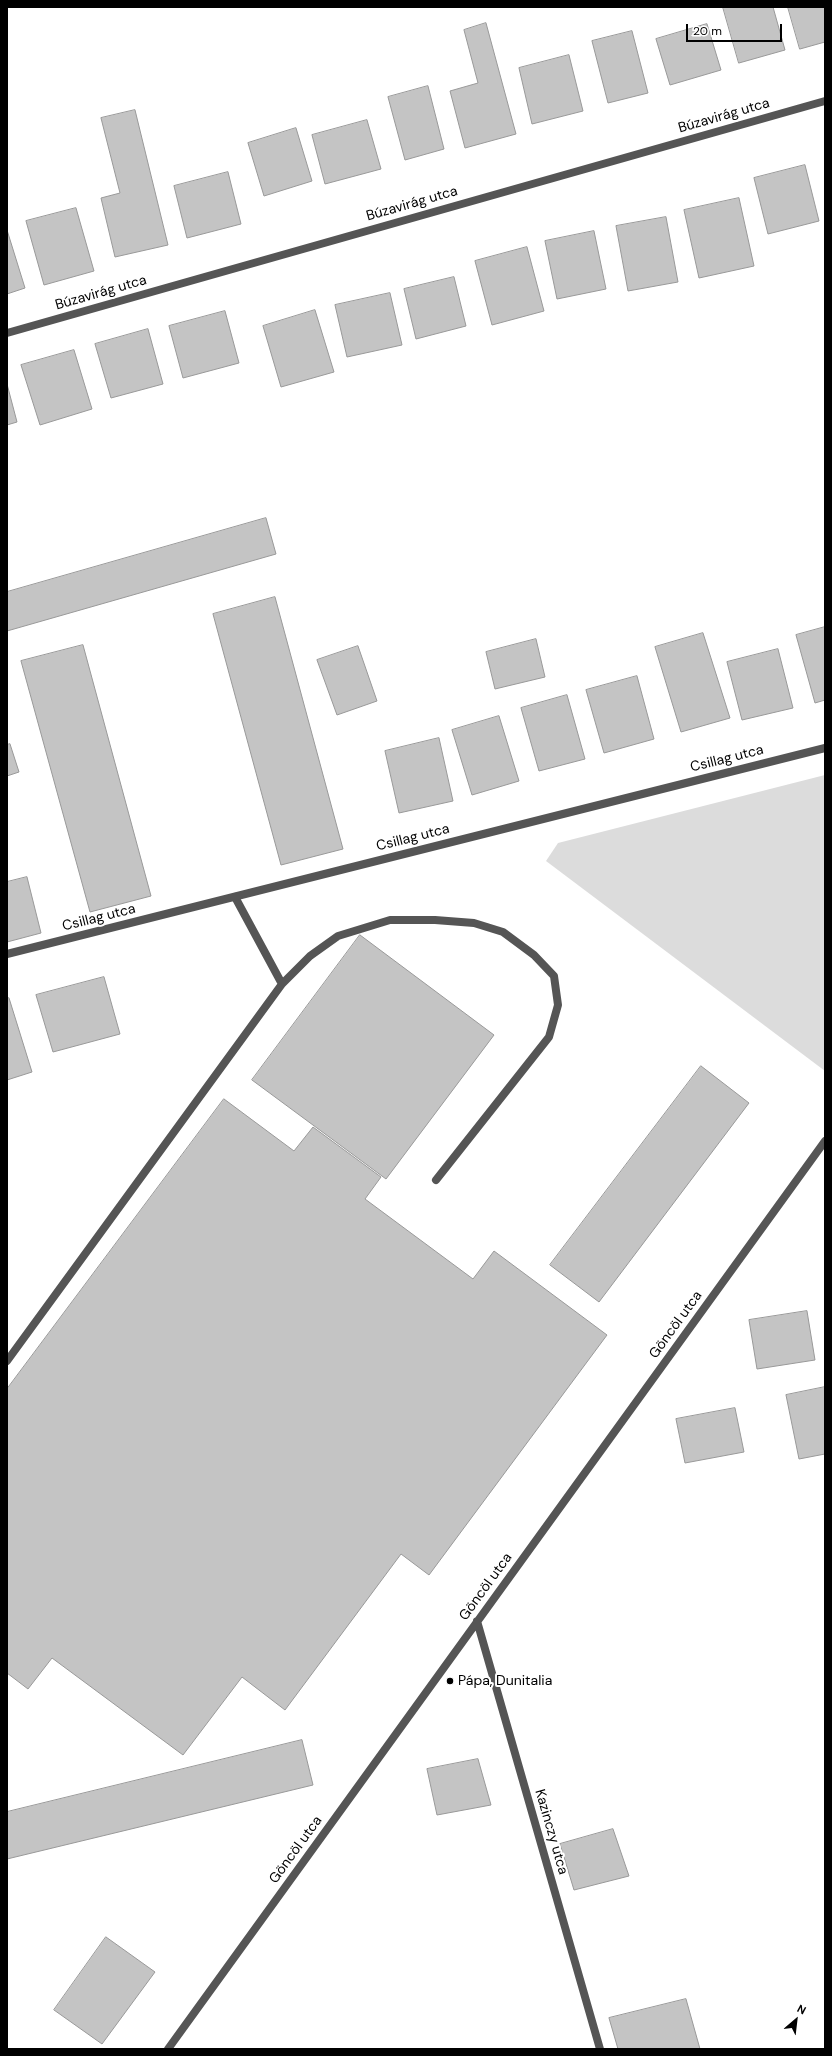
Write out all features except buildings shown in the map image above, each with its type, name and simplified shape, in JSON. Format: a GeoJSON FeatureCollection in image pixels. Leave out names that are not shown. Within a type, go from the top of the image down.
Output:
{"type":"FeatureCollection","features":[{"type":"Feature","properties":{"kind":"street","name":"Búzavirág utca"},"geometry":{"type":"LineString","coordinates":[[7,333],[825,101]]}},
{"type":"Feature","properties":{"kind":"street","name":"Csillag utca"},"geometry":{"type":"LineString","coordinates":[[7,954],[825,748]]}},
{"type":"Feature","properties":{"kind":"street"},"geometry":{"type":"LineString","coordinates":[[234,897],[282,984]]}},
{"type":"Feature","properties":{"kind":"street"},"geometry":{"type":"LineString","coordinates":[[7,1361],[282,984],[310,956],[338,936],[390,920],[435,920],[474,923],[502,932],[534,955],[554,976],[558,1005],[550,1037],[436,1180]]}},
{"type":"Feature","properties":{"kind":"street","name":"Göncöl utca"},"geometry":{"type":"LineString","coordinates":[[168,2049],[825,1141]]}},
{"type":"Feature","properties":{"kind":"street","name":"Kazinczy utca"},"geometry":{"type":"LineString","coordinates":[[477,1621],[600,2049]]}},
{"type":"Feature","properties":{"kind":"shaded area"},"geometry":{"type":"Polygon","coordinates":[[[825,775],[825,1071],[546,861],[558,843],[825,775]]]}},
{"type":"Feature","properties":{"kind":"place","name":"Pápa, Dunitalia"},"geometry":{"type":"Point","coordinates":[450,1681]}}]}
